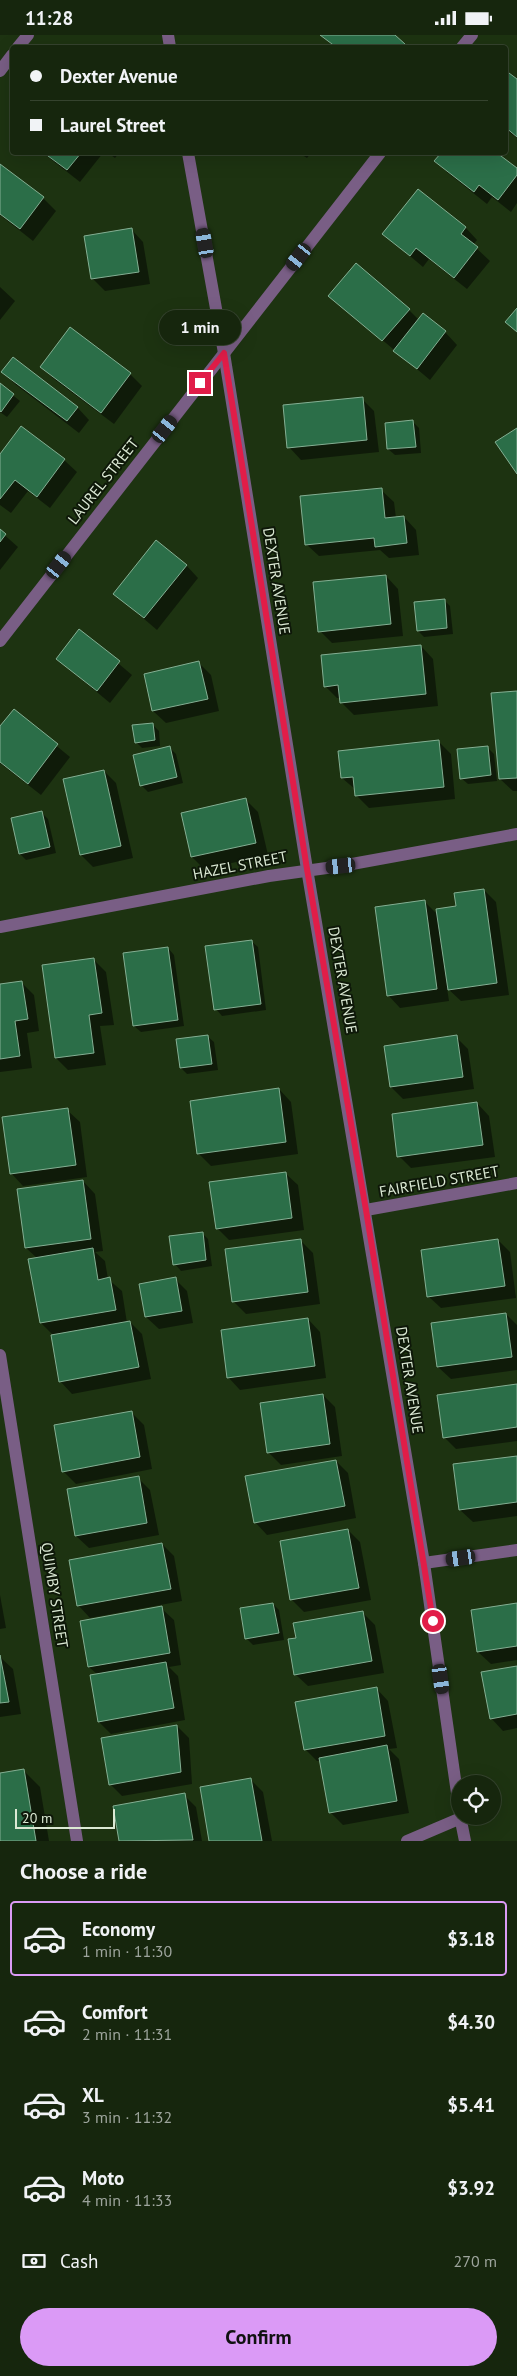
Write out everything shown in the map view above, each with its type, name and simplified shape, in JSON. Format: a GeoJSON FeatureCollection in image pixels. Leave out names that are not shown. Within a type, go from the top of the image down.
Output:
{"type":"FeatureCollection","features":[{"type":"Feature","properties":{"kind":"street"},"geometry":{"type":"LineString","coordinates":[[20,45],[28,35]]}},
{"type":"Feature","properties":{"kind":"street"},"geometry":{"type":"LineString","coordinates":[[464,45],[472,35]]}},
{"type":"Feature","properties":{"kind":"street"},"geometry":{"type":"LineString","coordinates":[[0,71],[10,58]]}},
{"type":"Feature","properties":{"kind":"street","name":"DEXTER AVENUE"},"geometry":{"type":"LineString","coordinates":[[188,155],[224,353],[307,869],[424,1563],[454,1775]]}},
{"type":"Feature","properties":{"kind":"street","name":"LAUREL STREET"},"geometry":{"type":"LineString","coordinates":[[0,641],[378,155]]}},
{"type":"Feature","properties":{"kind":"street","name":"HAZEL STREET"},"geometry":{"type":"LineString","coordinates":[[0,927],[307,869],[341,866],[517,834]]}},
{"type":"Feature","properties":{"kind":"street","name":"FAIRFIELD STREET"},"geometry":{"type":"LineString","coordinates":[[366,1210],[517,1183]]}},
{"type":"Feature","properties":{"kind":"street","name":"QUIMBY STREET"},"geometry":{"type":"LineString","coordinates":[[0,1355],[77,1841]]}},
{"type":"Feature","properties":{"kind":"street"},"geometry":{"type":"LineString","coordinates":[[424,1563],[517,1550]]}},
{"type":"Feature","properties":{"kind":"street"},"geometry":{"type":"LineString","coordinates":[[408,1841],[451,1820]]}},
{"type":"Feature","properties":{"kind":"street","name":"DEXTER AVENUE"},"geometry":{"type":"LineString","coordinates":[[462,1825],[465,1841]]}},
{"type":"Feature","properties":{"kind":"building"},"geometry":{"type":"Polygon","coordinates":[[[320,35],[395,35],[405,44],[404,45],[333,45],[320,35]]]}},
{"type":"Feature","properties":{"kind":"building"},"geometry":{"type":"Polygon","coordinates":[[[508,72],[517,79],[517,137],[508,130],[508,72]]]}},
{"type":"Feature","properties":{"kind":"building"},"geometry":{"type":"Polygon","coordinates":[[[47,155],[79,155],[67,170],[47,155]]]}},
{"type":"Feature","properties":{"kind":"building"},"geometry":{"type":"Polygon","coordinates":[[[439,155],[500,155],[517,168],[517,175],[498,200],[479,185],[474,192],[434,161],[439,155]]]}},
{"type":"Feature","properties":{"kind":"building"},"geometry":{"type":"Polygon","coordinates":[[[0,164],[44,197],[20,229],[0,214],[0,164]]]}},
{"type":"Feature","properties":{"kind":"building"},"geometry":{"type":"Polygon","coordinates":[[[418,189],[466,227],[461,234],[478,247],[454,278],[416,248],[410,256],[382,234],[418,189]]]}},
{"type":"Feature","properties":{"kind":"building"},"geometry":{"type":"Polygon","coordinates":[[[132,228],[139,272],[91,279],[84,236],[132,228]]]}},
{"type":"Feature","properties":{"kind":"building"},"geometry":{"type":"Polygon","coordinates":[[[356,263],[410,309],[382,341],[328,296],[356,263]]]}},
{"type":"Feature","properties":{"kind":"building"},"geometry":{"type":"Polygon","coordinates":[[[517,308],[517,332],[505,322],[517,308]]]}},
{"type":"Feature","properties":{"kind":"building"},"geometry":{"type":"Polygon","coordinates":[[[423,313],[446,331],[417,369],[393,351],[423,313]]]}},
{"type":"Feature","properties":{"kind":"building"},"geometry":{"type":"Polygon","coordinates":[[[70,327],[131,373],[101,413],[40,367],[70,327]]]}},
{"type":"Feature","properties":{"kind":"building"},"geometry":{"type":"Polygon","coordinates":[[[13,357],[78,407],[67,421],[1,372],[13,357]]]}},
{"type":"Feature","properties":{"kind":"building"},"geometry":{"type":"Polygon","coordinates":[[[0,383],[14,394],[1,412],[0,411],[0,383]]]}},
{"type":"Feature","properties":{"kind":"building"},"geometry":{"type":"Polygon","coordinates":[[[363,397],[367,440],[287,448],[283,405],[363,397]]]}},
{"type":"Feature","properties":{"kind":"building"},"geometry":{"type":"Polygon","coordinates":[[[413,420],[416,447],[387,449],[385,423],[413,420]]]}},
{"type":"Feature","properties":{"kind":"building"},"geometry":{"type":"Polygon","coordinates":[[[21,426],[65,459],[37,497],[15,480],[0,499],[0,454],[21,426]]]}},
{"type":"Feature","properties":{"kind":"building"},"geometry":{"type":"Polygon","coordinates":[[[517,428],[517,474],[495,442],[517,428]]]}},
{"type":"Feature","properties":{"kind":"building"},"geometry":{"type":"Polygon","coordinates":[[[382,488],[385,518],[404,516],[407,543],[375,547],[374,538],[305,545],[300,496],[382,488]]]}},
{"type":"Feature","properties":{"kind":"building"},"geometry":{"type":"Polygon","coordinates":[[[0,529],[6,534],[0,542],[0,529]]]}},
{"type":"Feature","properties":{"kind":"building"},"geometry":{"type":"Polygon","coordinates":[[[156,540],[187,565],[144,618],[113,594],[156,540]]]}},
{"type":"Feature","properties":{"kind":"building"},"geometry":{"type":"Polygon","coordinates":[[[386,575],[391,624],[318,632],[313,582],[386,575]]]}},
{"type":"Feature","properties":{"kind":"building"},"geometry":{"type":"Polygon","coordinates":[[[445,599],[447,628],[417,631],[414,602],[445,599]]]}},
{"type":"Feature","properties":{"kind":"building"},"geometry":{"type":"Polygon","coordinates":[[[79,629],[120,661],[97,691],[56,659],[79,629]]]}},
{"type":"Feature","properties":{"kind":"building"},"geometry":{"type":"Polygon","coordinates":[[[421,645],[426,694],[340,703],[338,685],[324,687],[321,655],[421,645]]]}},
{"type":"Feature","properties":{"kind":"building"},"geometry":{"type":"Polygon","coordinates":[[[199,661],[208,699],[152,711],[144,674],[199,661]]]}},
{"type":"Feature","properties":{"kind":"building"},"geometry":{"type":"Polygon","coordinates":[[[517,691],[517,778],[499,779],[491,693],[517,691]]]}},
{"type":"Feature","properties":{"kind":"building"},"geometry":{"type":"Polygon","coordinates":[[[14,709],[58,744],[28,784],[0,762],[0,726],[14,709]]]}},
{"type":"Feature","properties":{"kind":"building"},"geometry":{"type":"Polygon","coordinates":[[[153,723],[155,740],[135,743],[132,725],[153,723]]]}},
{"type":"Feature","properties":{"kind":"building"},"geometry":{"type":"Polygon","coordinates":[[[439,740],[444,787],[355,796],[353,777],[341,778],[338,751],[439,740]]]}},
{"type":"Feature","properties":{"kind":"building"},"geometry":{"type":"Polygon","coordinates":[[[170,746],[177,777],[140,786],[133,755],[170,746]]]}},
{"type":"Feature","properties":{"kind":"building"},"geometry":{"type":"Polygon","coordinates":[[[488,746],[491,775],[460,779],[457,749],[488,746]]]}},
{"type":"Feature","properties":{"kind":"building"},"geometry":{"type":"Polygon","coordinates":[[[104,770],[121,846],[80,855],[63,779],[104,770]]]}},
{"type":"Feature","properties":{"kind":"building"},"geometry":{"type":"Polygon","coordinates":[[[246,798],[256,843],[191,857],[181,813],[246,798]]]}},
{"type":"Feature","properties":{"kind":"building"},"geometry":{"type":"Polygon","coordinates":[[[42,811],[50,847],[19,854],[11,818],[42,811]]]}},
{"type":"Feature","properties":{"kind":"building"},"geometry":{"type":"Polygon","coordinates":[[[484,889],[497,983],[448,990],[436,909],[456,906],[454,893],[484,889]]]}},
{"type":"Feature","properties":{"kind":"building"},"geometry":{"type":"Polygon","coordinates":[[[425,900],[437,989],[387,996],[375,907],[425,900]]]}},
{"type":"Feature","properties":{"kind":"building"},"geometry":{"type":"Polygon","coordinates":[[[252,940],[261,1004],[214,1010],[205,946],[252,940]]]}},
{"type":"Feature","properties":{"kind":"building"},"geometry":{"type":"Polygon","coordinates":[[[168,947],[178,1020],[133,1026],[123,953],[168,947]]]}},
{"type":"Feature","properties":{"kind":"building"},"geometry":{"type":"Polygon","coordinates":[[[94,958],[102,1013],[89,1015],[94,1053],[55,1058],[42,965],[94,958]]]}},
{"type":"Feature","properties":{"kind":"building"},"geometry":{"type":"Polygon","coordinates":[[[22,981],[28,1019],[15,1021],[20,1056],[0,1059],[0,984],[22,981]]]}},
{"type":"Feature","properties":{"kind":"building"},"geometry":{"type":"Polygon","coordinates":[[[208,1035],[212,1064],[180,1068],[176,1039],[208,1035]]]}},
{"type":"Feature","properties":{"kind":"building"},"geometry":{"type":"Polygon","coordinates":[[[457,1035],[463,1077],[390,1087],[384,1046],[457,1035]]]}},
{"type":"Feature","properties":{"kind":"building"},"geometry":{"type":"Polygon","coordinates":[[[279,1088],[286,1142],[197,1154],[190,1101],[279,1088]]]}},
{"type":"Feature","properties":{"kind":"building"},"geometry":{"type":"Polygon","coordinates":[[[477,1102],[483,1145],[397,1157],[392,1114],[477,1102]]]}},
{"type":"Feature","properties":{"kind":"building"},"geometry":{"type":"Polygon","coordinates":[[[68,1108],[76,1165],[10,1174],[2,1117],[68,1108]]]}},
{"type":"Feature","properties":{"kind":"building"},"geometry":{"type":"Polygon","coordinates":[[[286,1172],[292,1218],[216,1229],[209,1182],[286,1172]]]}},
{"type":"Feature","properties":{"kind":"building"},"geometry":{"type":"Polygon","coordinates":[[[83,1180],[91,1239],[25,1248],[17,1189],[83,1180]]]}},
{"type":"Feature","properties":{"kind":"building"},"geometry":{"type":"Polygon","coordinates":[[[203,1232],[206,1260],[173,1265],[169,1236],[203,1232]]]}},
{"type":"Feature","properties":{"kind":"building"},"geometry":{"type":"Polygon","coordinates":[[[301,1239],[308,1292],[232,1302],[225,1249],[301,1239]]]}},
{"type":"Feature","properties":{"kind":"building"},"geometry":{"type":"Polygon","coordinates":[[[498,1239],[505,1286],[427,1297],[421,1250],[498,1239]]]}},
{"type":"Feature","properties":{"kind":"building"},"geometry":{"type":"Polygon","coordinates":[[[93,1248],[98,1280],[110,1277],[116,1310],[40,1323],[28,1259],[93,1248]]]}},
{"type":"Feature","properties":{"kind":"building"},"geometry":{"type":"Polygon","coordinates":[[[176,1277],[182,1311],[145,1317],[139,1284],[176,1277]]]}},
{"type":"Feature","properties":{"kind":"building"},"geometry":{"type":"Polygon","coordinates":[[[506,1313],[512,1357],[437,1367],[431,1323],[506,1313]]]}},
{"type":"Feature","properties":{"kind":"building"},"geometry":{"type":"Polygon","coordinates":[[[308,1318],[315,1366],[227,1378],[221,1330],[308,1318]]]}},
{"type":"Feature","properties":{"kind":"building"},"geometry":{"type":"Polygon","coordinates":[[[130,1321],[139,1367],[59,1382],[51,1335],[130,1321]]]}},
{"type":"Feature","properties":{"kind":"building"},"geometry":{"type":"Polygon","coordinates":[[[517,1384],[517,1427],[443,1438],[437,1395],[517,1384]]]}},
{"type":"Feature","properties":{"kind":"building"},"geometry":{"type":"Polygon","coordinates":[[[323,1394],[330,1444],[267,1453],[260,1403],[323,1394]]]}},
{"type":"Feature","properties":{"kind":"building"},"geometry":{"type":"Polygon","coordinates":[[[132,1411],[140,1457],[62,1472],[54,1425],[132,1411]]]}},
{"type":"Feature","properties":{"kind":"building"},"geometry":{"type":"Polygon","coordinates":[[[517,1456],[517,1502],[459,1510],[453,1464],[517,1456]]]}},
{"type":"Feature","properties":{"kind":"building"},"geometry":{"type":"Polygon","coordinates":[[[336,1460],[345,1506],[254,1523],[245,1476],[336,1460]]]}},
{"type":"Feature","properties":{"kind":"building"},"geometry":{"type":"Polygon","coordinates":[[[139,1476],[147,1523],[75,1536],[67,1489],[139,1476]]]}},
{"type":"Feature","properties":{"kind":"building"},"geometry":{"type":"Polygon","coordinates":[[[348,1529],[359,1588],[290,1600],[280,1541],[348,1529]]]}},
{"type":"Feature","properties":{"kind":"building"},"geometry":{"type":"Polygon","coordinates":[[[162,1543],[171,1589],[77,1606],[69,1560],[162,1543]]]}},
{"type":"Feature","properties":{"kind":"building"},"geometry":{"type":"Polygon","coordinates":[[[273,1603],[279,1633],[245,1639],[240,1608],[273,1603]]]}},
{"type":"Feature","properties":{"kind":"building"},"geometry":{"type":"Polygon","coordinates":[[[517,1603],[517,1646],[477,1652],[471,1610],[517,1603]]]}},
{"type":"Feature","properties":{"kind":"building"},"geometry":{"type":"Polygon","coordinates":[[[162,1606],[170,1653],[88,1667],[80,1621],[162,1606]]]}},
{"type":"Feature","properties":{"kind":"building"},"geometry":{"type":"Polygon","coordinates":[[[363,1611],[372,1661],[294,1675],[288,1639],[296,1638],[293,1623],[363,1611]]]}},
{"type":"Feature","properties":{"kind":"building"},"geometry":{"type":"Polygon","coordinates":[[[0,1655],[9,1702],[0,1703],[0,1655]]]}},
{"type":"Feature","properties":{"kind":"building"},"geometry":{"type":"Polygon","coordinates":[[[166,1662],[174,1708],[98,1722],[90,1675],[166,1662]]]}},
{"type":"Feature","properties":{"kind":"building"},"geometry":{"type":"Polygon","coordinates":[[[517,1666],[517,1714],[490,1719],[481,1672],[517,1666]]]}},
{"type":"Feature","properties":{"kind":"building"},"geometry":{"type":"Polygon","coordinates":[[[377,1687],[385,1736],[304,1750],[295,1702],[377,1687]]]}},
{"type":"Feature","properties":{"kind":"building"},"geometry":{"type":"Polygon","coordinates":[[[177,1725],[181,1772],[109,1785],[101,1738],[177,1725]]]}},
{"type":"Feature","properties":{"kind":"building"},"geometry":{"type":"Polygon","coordinates":[[[387,1745],[397,1801],[329,1813],[319,1758],[387,1745]]]}},
{"type":"Feature","properties":{"kind":"building"},"geometry":{"type":"Polygon","coordinates":[[[24,1769],[36,1841],[0,1841],[0,1773],[24,1769]]]}},
{"type":"Feature","properties":{"kind":"building"},"geometry":{"type":"Polygon","coordinates":[[[251,1778],[262,1841],[209,1841],[200,1787],[251,1778]]]}},
{"type":"Feature","properties":{"kind":"building"},"geometry":{"type":"Polygon","coordinates":[[[185,1793],[193,1840],[119,1841],[113,1806],[185,1793]]]}},
{"type":"Feature","properties":{"kind":"route"},"geometry":{"type":"LineString","coordinates":[[200,383],[224,353],[307,869],[366,1210],[433,1621]]}}]}
